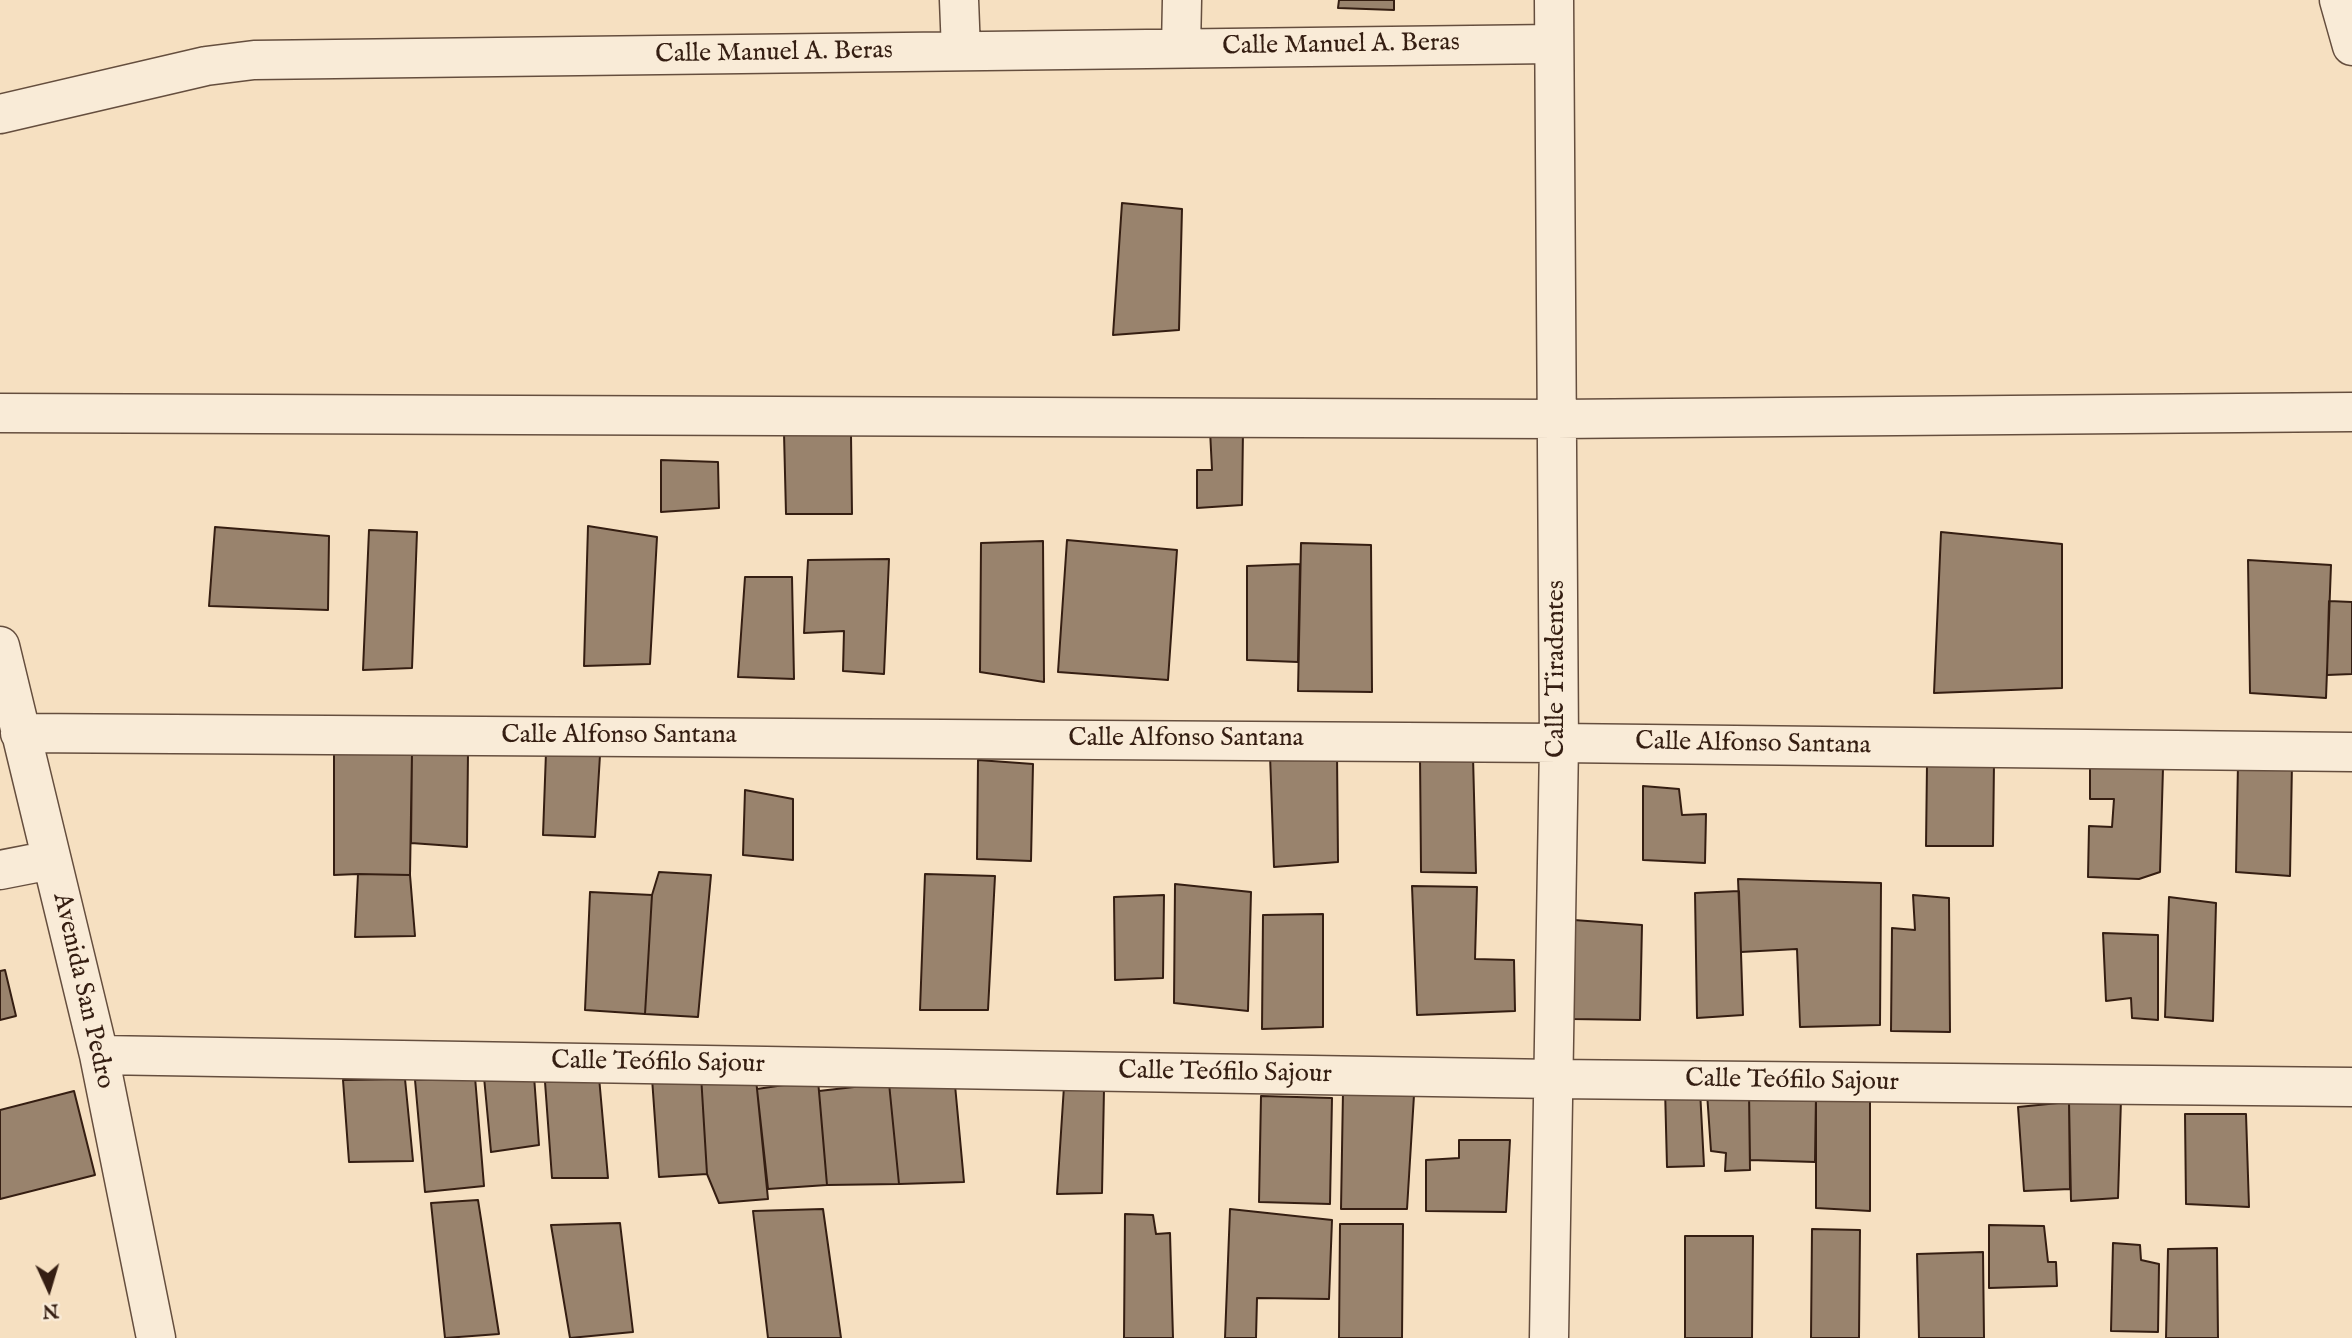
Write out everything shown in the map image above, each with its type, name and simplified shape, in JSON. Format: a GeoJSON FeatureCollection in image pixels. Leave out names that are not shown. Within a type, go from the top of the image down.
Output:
{"type":"FeatureCollection","features":[{"type":"Feature","properties":{"kind":"street"},"geometry":{"type":"LineString","coordinates":[[959,0],[961,51]]}},
{"type":"Feature","properties":{"kind":"street"},"geometry":{"type":"LineString","coordinates":[[1181,48],[1182,0]]}},
{"type":"Feature","properties":{"kind":"street","name":"Calle Tiradentes"},"geometry":{"type":"LineString","coordinates":[[1549,1338],[1559,743],[1554,0]]}},
{"type":"Feature","properties":{"kind":"street"},"geometry":{"type":"LineString","coordinates":[[2339,0],[2352,46]]}},
{"type":"Feature","properties":{"kind":"street","name":"Calle Manuel A. Beras"},"geometry":{"type":"LineString","coordinates":[[0,114],[206,66],[254,61],[1553,44]]}},
{"type":"Feature","properties":{"kind":"street"},"geometry":{"type":"LineString","coordinates":[[0,414],[1556,419],[2352,412]]}},
{"type":"Feature","properties":{"kind":"street","name":"Avenida San Pedro"},"geometry":{"type":"LineString","coordinates":[[0,646],[99,1055],[156,1338]]}},
{"type":"Feature","properties":{"kind":"street","name":"Calle Alfonso Santana"},"geometry":{"type":"LineString","coordinates":[[20,733],[1559,743],[2352,752]]}},
{"type":"Feature","properties":{"kind":"street"},"geometry":{"type":"LineString","coordinates":[[0,870],[51,860]]}},
{"type":"Feature","properties":{"kind":"street","name":"Calle Teófilo Sajour"},"geometry":{"type":"LineString","coordinates":[[99,1055],[1553,1079],[2352,1087]]}},
{"type":"Feature","properties":{"kind":"building"},"geometry":{"type":"Polygon","coordinates":[[[1339,0],[1394,0],[1394,10],[1338,8],[1339,0]]]}},
{"type":"Feature","properties":{"kind":"building"},"geometry":{"type":"Polygon","coordinates":[[[1122,203],[1182,209],[1179,330],[1113,335],[1122,203]]]}},
{"type":"Feature","properties":{"kind":"building"},"geometry":{"type":"Polygon","coordinates":[[[1210,430],[1243,430],[1242,505],[1197,508],[1197,470],[1212,470],[1210,430]]]}},
{"type":"Feature","properties":{"kind":"building"},"geometry":{"type":"Polygon","coordinates":[[[784,433],[851,435],[852,514],[786,514],[784,433]]]}},
{"type":"Feature","properties":{"kind":"building"},"geometry":{"type":"Polygon","coordinates":[[[661,460],[718,462],[719,508],[661,512],[661,460]]]}},
{"type":"Feature","properties":{"kind":"building"},"geometry":{"type":"Polygon","coordinates":[[[588,526],[657,537],[650,664],[584,666],[588,526]]]}},
{"type":"Feature","properties":{"kind":"building"},"geometry":{"type":"Polygon","coordinates":[[[215,527],[329,536],[328,610],[209,606],[215,527]]]}},
{"type":"Feature","properties":{"kind":"building"},"geometry":{"type":"Polygon","coordinates":[[[369,530],[417,532],[412,668],[363,670],[369,530]]]}},
{"type":"Feature","properties":{"kind":"building"},"geometry":{"type":"Polygon","coordinates":[[[1941,532],[2062,544],[2062,688],[1934,693],[1941,532]]]}},
{"type":"Feature","properties":{"kind":"building"},"geometry":{"type":"Polygon","coordinates":[[[1067,540],[1177,550],[1168,680],[1058,672],[1067,540]]]}},
{"type":"Feature","properties":{"kind":"building"},"geometry":{"type":"Polygon","coordinates":[[[1043,541],[1044,682],[980,672],[981,543],[1043,541]]]}},
{"type":"Feature","properties":{"kind":"building"},"geometry":{"type":"Polygon","coordinates":[[[1301,543],[1371,545],[1372,692],[1298,691],[1301,543]]]}},
{"type":"Feature","properties":{"kind":"building"},"geometry":{"type":"Polygon","coordinates":[[[889,559],[884,674],[843,671],[844,631],[804,633],[808,560],[889,559]]]}},
{"type":"Feature","properties":{"kind":"building"},"geometry":{"type":"Polygon","coordinates":[[[2248,560],[2331,565],[2326,698],[2250,693],[2248,560]]]}},
{"type":"Feature","properties":{"kind":"building"},"geometry":{"type":"Polygon","coordinates":[[[1300,564],[1298,662],[1247,660],[1247,566],[1300,564]]]}},
{"type":"Feature","properties":{"kind":"building"},"geometry":{"type":"Polygon","coordinates":[[[745,577],[792,577],[794,679],[738,677],[745,577]]]}},
{"type":"Feature","properties":{"kind":"building"},"geometry":{"type":"Polygon","coordinates":[[[2329,601],[2352,602],[2352,674],[2327,675],[2329,601]]]}},
{"type":"Feature","properties":{"kind":"building"},"geometry":{"type":"Polygon","coordinates":[[[334,752],[412,752],[410,875],[334,875],[334,752]]]}},
{"type":"Feature","properties":{"kind":"building"},"geometry":{"type":"Polygon","coordinates":[[[412,752],[468,752],[467,847],[411,843],[412,752]]]}},
{"type":"Feature","properties":{"kind":"building"},"geometry":{"type":"Polygon","coordinates":[[[546,752],[600,755],[595,837],[543,835],[546,752]]]}},
{"type":"Feature","properties":{"kind":"building"},"geometry":{"type":"Polygon","coordinates":[[[1337,752],[1338,862],[1274,867],[1270,755],[1337,752]]]}},
{"type":"Feature","properties":{"kind":"building"},"geometry":{"type":"Polygon","coordinates":[[[1420,756],[1473,756],[1476,873],[1421,872],[1420,756]]]}},
{"type":"Feature","properties":{"kind":"building"},"geometry":{"type":"Polygon","coordinates":[[[978,760],[1033,764],[1031,861],[977,859],[978,760]]]}},
{"type":"Feature","properties":{"kind":"building"},"geometry":{"type":"Polygon","coordinates":[[[1994,762],[1993,846],[1926,846],[1927,764],[1994,762]]]}},
{"type":"Feature","properties":{"kind":"building"},"geometry":{"type":"Polygon","coordinates":[[[2238,763],[2292,763],[2290,876],[2236,872],[2238,763]]]}},
{"type":"Feature","properties":{"kind":"building"},"geometry":{"type":"Polygon","coordinates":[[[2090,765],[2163,768],[2160,872],[2139,879],[2088,877],[2089,826],[2112,827],[2114,799],[2090,799],[2090,765]]]}},
{"type":"Feature","properties":{"kind":"building"},"geometry":{"type":"Polygon","coordinates":[[[1643,786],[1679,789],[1682,815],[1706,814],[1705,863],[1643,860],[1643,786]]]}},
{"type":"Feature","properties":{"kind":"building"},"geometry":{"type":"Polygon","coordinates":[[[745,790],[793,799],[793,860],[743,855],[745,790]]]}},
{"type":"Feature","properties":{"kind":"building"},"geometry":{"type":"Polygon","coordinates":[[[659,872],[711,875],[698,1017],[645,1014],[652,895],[659,872]]]}},
{"type":"Feature","properties":{"kind":"building"},"geometry":{"type":"Polygon","coordinates":[[[358,874],[410,875],[415,936],[355,937],[358,874]]]}},
{"type":"Feature","properties":{"kind":"building"},"geometry":{"type":"Polygon","coordinates":[[[925,874],[995,876],[988,1010],[920,1010],[925,874]]]}},
{"type":"Feature","properties":{"kind":"building"},"geometry":{"type":"Polygon","coordinates":[[[1738,879],[1881,883],[1880,1025],[1800,1027],[1797,949],[1741,952],[1738,879]]]}},
{"type":"Feature","properties":{"kind":"building"},"geometry":{"type":"Polygon","coordinates":[[[1175,884],[1251,892],[1248,1011],[1174,1003],[1175,884]]]}},
{"type":"Feature","properties":{"kind":"building"},"geometry":{"type":"Polygon","coordinates":[[[1412,886],[1477,887],[1475,959],[1514,960],[1515,1011],[1417,1015],[1412,886]]]}},
{"type":"Feature","properties":{"kind":"building"},"geometry":{"type":"Polygon","coordinates":[[[1739,891],[1743,1015],[1697,1018],[1695,893],[1739,891]]]}},
{"type":"Feature","properties":{"kind":"building"},"geometry":{"type":"Polygon","coordinates":[[[590,892],[652,895],[645,1014],[585,1010],[590,892]]]}},
{"type":"Feature","properties":{"kind":"building"},"geometry":{"type":"Polygon","coordinates":[[[1164,895],[1163,978],[1115,980],[1114,897],[1164,895]]]}},
{"type":"Feature","properties":{"kind":"building"},"geometry":{"type":"Polygon","coordinates":[[[1913,895],[1949,898],[1950,1032],[1891,1031],[1892,928],[1915,930],[1913,895]]]}},
{"type":"Feature","properties":{"kind":"building"},"geometry":{"type":"Polygon","coordinates":[[[2169,897],[2216,903],[2213,1021],[2165,1017],[2169,897]]]}},
{"type":"Feature","properties":{"kind":"building"},"geometry":{"type":"Polygon","coordinates":[[[1323,914],[1323,1027],[1262,1029],[1263,915],[1323,914]]]}},
{"type":"Feature","properties":{"kind":"building"},"geometry":{"type":"Polygon","coordinates":[[[1574,920],[1642,925],[1640,1020],[1571,1019],[1574,920]]]}},
{"type":"Feature","properties":{"kind":"building"},"geometry":{"type":"Polygon","coordinates":[[[2103,933],[2158,935],[2158,1020],[2132,1018],[2131,998],[2106,1001],[2103,933]]]}},
{"type":"Feature","properties":{"kind":"building"},"geometry":{"type":"Polygon","coordinates":[[[5,970],[16,1016],[0,1020],[0,971],[5,970]]]}},
{"type":"Feature","properties":{"kind":"building"},"geometry":{"type":"Polygon","coordinates":[[[701,1075],[707,1174],[659,1177],[652,1078],[701,1075]]]}},
{"type":"Feature","properties":{"kind":"building"},"geometry":{"type":"Polygon","coordinates":[[[701,1075],[756,1079],[768,1199],[719,1203],[707,1174],[701,1075]]]}},
{"type":"Feature","properties":{"kind":"building"},"geometry":{"type":"Polygon","coordinates":[[[534,1076],[539,1145],[491,1152],[484,1077],[534,1076]]]}},
{"type":"Feature","properties":{"kind":"building"},"geometry":{"type":"Polygon","coordinates":[[[475,1077],[484,1186],[425,1192],[415,1080],[475,1077]]]}},
{"type":"Feature","properties":{"kind":"building"},"geometry":{"type":"Polygon","coordinates":[[[599,1077],[608,1178],[552,1178],[545,1082],[599,1077]]]}},
{"type":"Feature","properties":{"kind":"building"},"geometry":{"type":"Polygon","coordinates":[[[405,1079],[413,1161],[349,1162],[343,1080],[405,1079]]]}},
{"type":"Feature","properties":{"kind":"building"},"geometry":{"type":"Polygon","coordinates":[[[818,1080],[827,1185],[768,1189],[757,1089],[818,1080]]]}},
{"type":"Feature","properties":{"kind":"building"},"geometry":{"type":"Polygon","coordinates":[[[889,1083],[899,1184],[827,1185],[819,1091],[889,1083]]]}},
{"type":"Feature","properties":{"kind":"building"},"geometry":{"type":"Polygon","coordinates":[[[889,1083],[955,1085],[964,1182],[899,1184],[889,1083]]]}},
{"type":"Feature","properties":{"kind":"building"},"geometry":{"type":"Polygon","coordinates":[[[1064,1086],[1104,1089],[1102,1193],[1057,1194],[1064,1086]]]}},
{"type":"Feature","properties":{"kind":"building"},"geometry":{"type":"Polygon","coordinates":[[[1665,1088],[1700,1090],[1704,1166],[1667,1167],[1665,1088]]]}},
{"type":"Feature","properties":{"kind":"building"},"geometry":{"type":"Polygon","coordinates":[[[74,1091],[95,1175],[0,1199],[0,1110],[74,1091]]]}},
{"type":"Feature","properties":{"kind":"building"},"geometry":{"type":"Polygon","coordinates":[[[1343,1091],[1414,1095],[1407,1209],[1341,1209],[1343,1091]]]}},
{"type":"Feature","properties":{"kind":"building"},"geometry":{"type":"Polygon","coordinates":[[[1749,1092],[1750,1170],[1725,1171],[1726,1153],[1711,1151],[1707,1093],[1749,1092]]]}},
{"type":"Feature","properties":{"kind":"building"},"geometry":{"type":"Polygon","coordinates":[[[1749,1092],[1816,1094],[1815,1162],[1750,1160],[1749,1092]]]}},
{"type":"Feature","properties":{"kind":"building"},"geometry":{"type":"Polygon","coordinates":[[[1816,1094],[1870,1097],[1870,1211],[1816,1208],[1816,1094]]]}},
{"type":"Feature","properties":{"kind":"building"},"geometry":{"type":"Polygon","coordinates":[[[1261,1096],[1332,1098],[1330,1204],[1259,1202],[1261,1096]]]}},
{"type":"Feature","properties":{"kind":"building"},"geometry":{"type":"Polygon","coordinates":[[[2121,1099],[2118,1198],[2071,1201],[2069,1102],[2121,1099]]]}},
{"type":"Feature","properties":{"kind":"building"},"geometry":{"type":"Polygon","coordinates":[[[2069,1102],[2070,1189],[2024,1191],[2018,1107],[2069,1102]]]}},
{"type":"Feature","properties":{"kind":"building"},"geometry":{"type":"Polygon","coordinates":[[[2185,1114],[2246,1114],[2249,1207],[2186,1204],[2185,1114]]]}},
{"type":"Feature","properties":{"kind":"building"},"geometry":{"type":"Polygon","coordinates":[[[1459,1140],[1510,1140],[1506,1212],[1426,1211],[1426,1160],[1459,1158],[1459,1140]]]}},
{"type":"Feature","properties":{"kind":"building"},"geometry":{"type":"Polygon","coordinates":[[[478,1200],[499,1334],[445,1338],[431,1203],[478,1200]]]}},
{"type":"Feature","properties":{"kind":"building"},"geometry":{"type":"Polygon","coordinates":[[[823,1209],[841,1338],[768,1338],[753,1211],[823,1209]]]}},
{"type":"Feature","properties":{"kind":"building"},"geometry":{"type":"Polygon","coordinates":[[[1230,1209],[1332,1220],[1329,1299],[1257,1298],[1256,1338],[1225,1338],[1230,1209]]]}},
{"type":"Feature","properties":{"kind":"building"},"geometry":{"type":"Polygon","coordinates":[[[1125,1214],[1153,1215],[1156,1234],[1170,1233],[1173,1338],[1124,1338],[1125,1214]]]}},
{"type":"Feature","properties":{"kind":"building"},"geometry":{"type":"Polygon","coordinates":[[[620,1223],[633,1332],[570,1338],[551,1225],[620,1223]]]}},
{"type":"Feature","properties":{"kind":"building"},"geometry":{"type":"Polygon","coordinates":[[[1340,1224],[1403,1224],[1402,1338],[1339,1338],[1340,1224]]]}},
{"type":"Feature","properties":{"kind":"building"},"geometry":{"type":"Polygon","coordinates":[[[1989,1225],[2044,1226],[2048,1262],[2056,1262],[2057,1286],[1989,1288],[1989,1225]]]}},
{"type":"Feature","properties":{"kind":"building"},"geometry":{"type":"Polygon","coordinates":[[[1812,1229],[1860,1230],[1859,1338],[1811,1338],[1812,1229]]]}},
{"type":"Feature","properties":{"kind":"building"},"geometry":{"type":"Polygon","coordinates":[[[1685,1236],[1753,1236],[1752,1338],[1685,1338],[1685,1236]]]}},
{"type":"Feature","properties":{"kind":"building"},"geometry":{"type":"Polygon","coordinates":[[[2113,1243],[2140,1245],[2141,1260],[2159,1264],[2158,1332],[2111,1331],[2113,1243]]]}},
{"type":"Feature","properties":{"kind":"building"},"geometry":{"type":"Polygon","coordinates":[[[2217,1248],[2218,1338],[2166,1338],[2168,1249],[2217,1248]]]}},
{"type":"Feature","properties":{"kind":"building"},"geometry":{"type":"Polygon","coordinates":[[[1983,1252],[1984,1338],[1919,1338],[1917,1254],[1983,1252]]]}}]}
